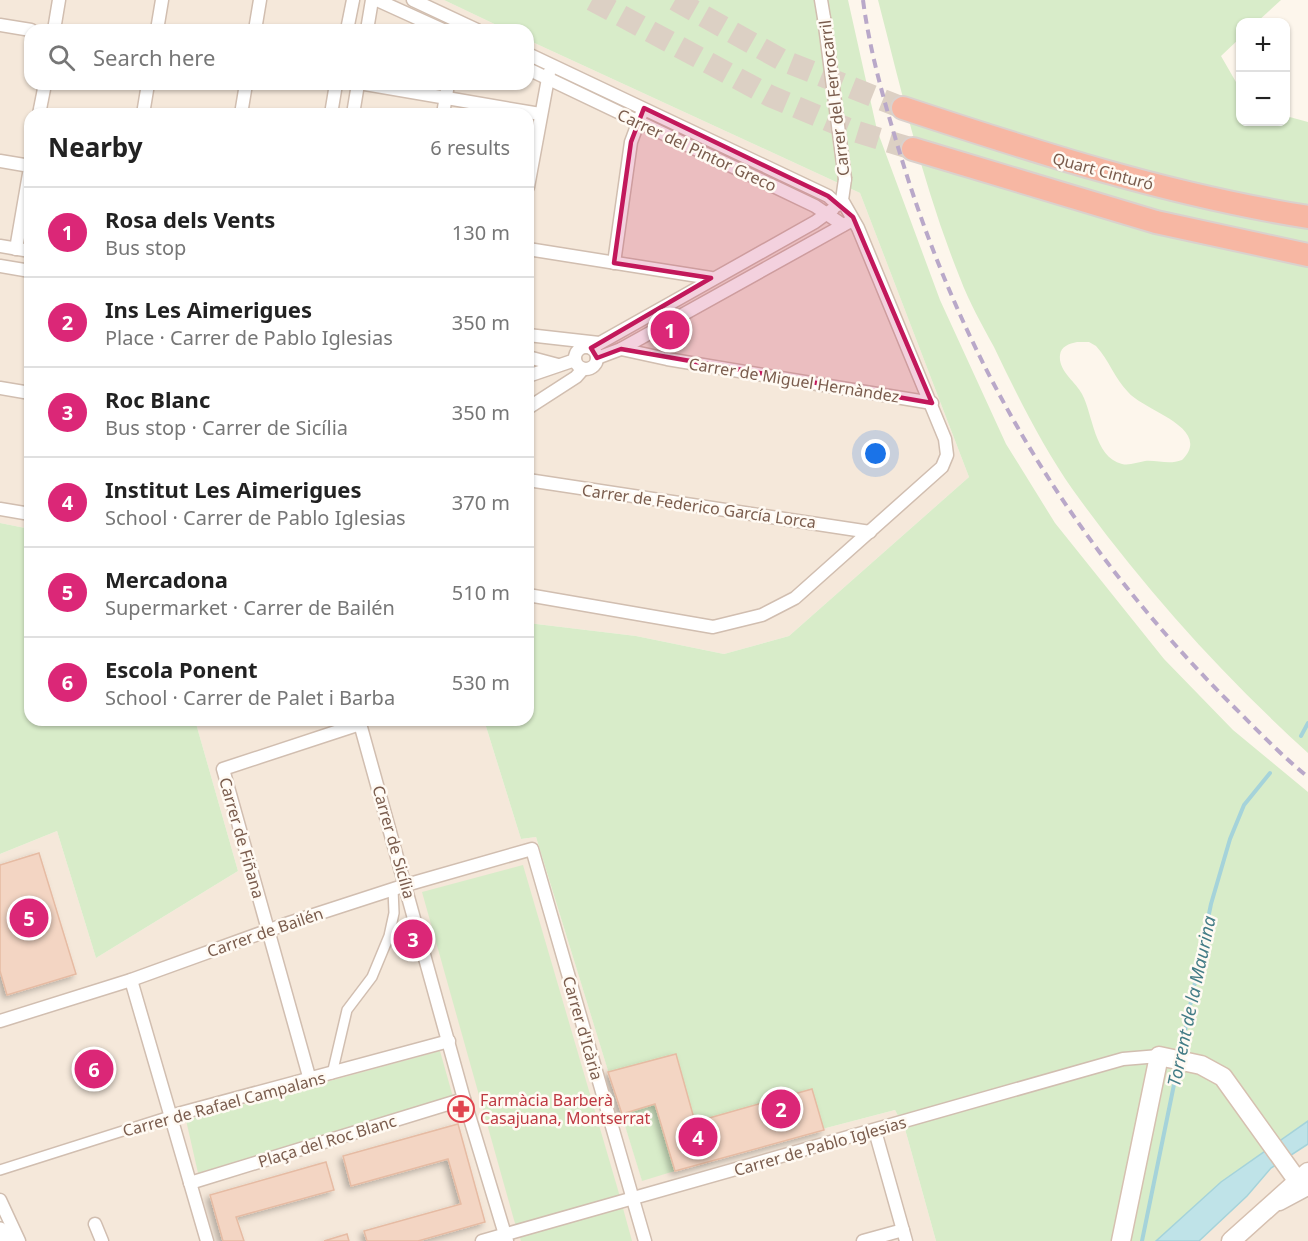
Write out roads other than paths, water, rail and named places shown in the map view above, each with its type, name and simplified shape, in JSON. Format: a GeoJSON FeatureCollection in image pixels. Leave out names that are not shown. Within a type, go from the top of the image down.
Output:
{"type":"FeatureCollection","features":[{"type":"Feature","properties":{"kind":"highway","name":"Quart Cinturó"},"geometry":{"type":"LineString","coordinates":[[903,108],[1036,152],[1151,184],[1308,217]]}},
{"type":"Feature","properties":{"kind":"highway","name":"Quart Cinturó"},"geometry":{"type":"LineString","coordinates":[[913,149],[1156,222],[1308,255]]}},
{"type":"Feature","properties":{"kind":"main road"},"geometry":{"type":"LineString","coordinates":[[1121,1241],[1163,1057],[1214,1071],[1227,1081],[1285,1163],[1304,1183],[1251,1223],[1232,1241]]}},
{"type":"Feature","properties":{"kind":"street"},"geometry":{"type":"LineString","coordinates":[[55,24],[59,0]]}},
{"type":"Feature","properties":{"kind":"street"},"geometry":{"type":"LineString","coordinates":[[158,24],[162,0]]}},
{"type":"Feature","properties":{"kind":"street"},"geometry":{"type":"LineString","coordinates":[[256,24],[260,0]]}},
{"type":"Feature","properties":{"kind":"street"},"geometry":{"type":"LineString","coordinates":[[348,24],[353,0]]}},
{"type":"Feature","properties":{"kind":"street"},"geometry":{"type":"LineString","coordinates":[[368,24],[372,0]]}},
{"type":"Feature","properties":{"kind":"street"},"geometry":{"type":"LineString","coordinates":[[377,0],[430,24]]}},
{"type":"Feature","properties":{"kind":"street"},"geometry":{"type":"LineString","coordinates":[[413,0],[464,24]]}},
{"type":"Feature","properties":{"kind":"street","name":"Carrer del Ferrocarril"},"geometry":{"type":"LineString","coordinates":[[822,0],[845,179],[840,202],[852,224]]}},
{"type":"Feature","properties":{"kind":"street"},"geometry":{"type":"LineString","coordinates":[[0,25],[24,29]]}},
{"type":"Feature","properties":{"kind":"street","name":"Carrer del Pintor Greco"},"geometry":{"type":"LineString","coordinates":[[534,57],[840,202]]}},
{"type":"Feature","properties":{"kind":"street"},"geometry":{"type":"LineString","coordinates":[[534,150],[547,78],[552,65]]}},
{"type":"Feature","properties":{"kind":"street","name":"Carrer del Pintor Greco"},"geometry":{"type":"LineString","coordinates":[[534,72],[852,224]]}},
{"type":"Feature","properties":{"kind":"street"},"geometry":{"type":"LineString","coordinates":[[40,108],[44,90]]}},
{"type":"Feature","properties":{"kind":"street"},"geometry":{"type":"LineString","coordinates":[[144,108],[147,90]]}},
{"type":"Feature","properties":{"kind":"street"},"geometry":{"type":"LineString","coordinates":[[242,108],[245,90]]}},
{"type":"Feature","properties":{"kind":"street"},"geometry":{"type":"LineString","coordinates":[[332,108],[335,90]]}},
{"type":"Feature","properties":{"kind":"street"},"geometry":{"type":"LineString","coordinates":[[354,108],[357,90]]}},
{"type":"Feature","properties":{"kind":"street"},"geometry":{"type":"LineString","coordinates":[[400,90],[505,108]]}},
{"type":"Feature","properties":{"kind":"street"},"geometry":{"type":"LineString","coordinates":[[444,108],[447,90]]}},
{"type":"Feature","properties":{"kind":"street"},"geometry":{"type":"LineString","coordinates":[[614,263],[631,141],[644,108]]}},
{"type":"Feature","properties":{"kind":"street"},"geometry":{"type":"LineString","coordinates":[[534,113],[540,114]]}},
{"type":"Feature","properties":{"kind":"street"},"geometry":{"type":"LineString","coordinates":[[0,161],[24,166]]}},
{"type":"Feature","properties":{"kind":"street"},"geometry":{"type":"LineString","coordinates":[[16,249],[24,202]]}},
{"type":"Feature","properties":{"kind":"street"},"geometry":{"type":"LineString","coordinates":[[534,404],[576,377],[579,365],[577,352],[827,212],[840,202]]}},
{"type":"Feature","properties":{"kind":"street"},"geometry":{"type":"LineString","coordinates":[[534,336],[589,347],[621,349],[852,224],[932,403],[945,439],[946,462],[795,598],[762,615],[713,627],[534,596]]}},
{"type":"Feature","properties":{"kind":"street"},"geometry":{"type":"LineString","coordinates":[[0,246],[24,250]]}},
{"type":"Feature","properties":{"kind":"street"},"geometry":{"type":"LineString","coordinates":[[534,250],[711,278]]}},
{"type":"Feature","properties":{"kind":"street"},"geometry":{"type":"LineString","coordinates":[[0,266],[24,270]]}},
{"type":"Feature","properties":{"kind":"street"},"geometry":{"type":"LineString","coordinates":[[534,360],[591,368],[589,347]]}},
{"type":"Feature","properties":{"kind":"street","name":"Carrer de Miguel Hernàndez"},"geometry":{"type":"LineString","coordinates":[[621,349],[667,359],[932,403]]}},
{"type":"Feature","properties":{"kind":"street"},"geometry":{"type":"LineString","coordinates":[[534,374],[558,365]]}},
{"type":"Feature","properties":{"kind":"street"},"geometry":{"type":"LineString","coordinates":[[0,388],[24,392]]}},
{"type":"Feature","properties":{"kind":"street","name":"Carrer de Federico García Lorca"},"geometry":{"type":"LineString","coordinates":[[534,481],[870,532]]}},
{"type":"Feature","properties":{"kind":"street"},"geometry":{"type":"LineString","coordinates":[[0,509],[24,513]]}},
{"type":"Feature","properties":{"kind":"street","name":"Carrer de Fiñana"},"geometry":{"type":"LineString","coordinates":[[310,1080],[223,769],[347,726]]}},
{"type":"Feature","properties":{"kind":"street","name":"Carrer de Sicília"},"geometry":{"type":"LineString","coordinates":[[360,726],[506,1238]]}},
{"type":"Feature","properties":{"kind":"street","name":"Carrer de Bailén"},"geometry":{"type":"LineString","coordinates":[[0,1021],[131,980],[268,930],[406,885],[532,849]]}},
{"type":"Feature","properties":{"kind":"street","name":"Carrer d'Icària"},"geometry":{"type":"LineString","coordinates":[[532,849],[645,1241]]}},
{"type":"Feature","properties":{"kind":"street"},"geometry":{"type":"LineString","coordinates":[[332,1074],[346,1010],[372,977],[389,936],[394,913],[393,890]]}},
{"type":"Feature","properties":{"kind":"street"},"geometry":{"type":"LineString","coordinates":[[131,980],[207,1241]]}},
{"type":"Feature","properties":{"kind":"street","name":"Carrer de Rafael Campalans"},"geometry":{"type":"LineString","coordinates":[[0,1170],[171,1116],[449,1041]]}},
{"type":"Feature","properties":{"kind":"street","name":"Carrer de Pablo Iglesias"},"geometry":{"type":"LineString","coordinates":[[482,1241],[506,1238],[633,1197],[875,1131],[1123,1059],[1163,1057]]}},
{"type":"Feature","properties":{"kind":"street","name":"Plaça del Roc Blanc"},"geometry":{"type":"LineString","coordinates":[[190,1183],[465,1099]]}},
{"type":"Feature","properties":{"kind":"street"},"geometry":{"type":"LineString","coordinates":[[863,1241],[905,1235],[875,1131]]}},
{"type":"Feature","properties":{"kind":"street"},"geometry":{"type":"LineString","coordinates":[[1304,1183],[1308,1204]]}},
{"type":"Feature","properties":{"kind":"street"},"geometry":{"type":"LineString","coordinates":[[0,1200],[19,1241]]}},
{"type":"Feature","properties":{"kind":"street"},"geometry":{"type":"LineString","coordinates":[[95,1224],[102,1241]]}},
{"type":"Feature","properties":{"kind":"street"},"geometry":{"type":"LineString","coordinates":[[0,1230],[8,1241]]}},
{"type":"Feature","properties":{"kind":"water"},"geometry":{"type":"Polygon","coordinates":[[[1308,1121],[1308,1144],[1271,1168],[1247,1196],[1199,1241],[1156,1241],[1221,1182],[1308,1121]]]}},
{"type":"Feature","properties":{"kind":"waterway","name":"Torrent de la Maurina"},"geometry":{"type":"LineString","coordinates":[[1301,736],[1308,723]]}},
{"type":"Feature","properties":{"kind":"waterway","name":"Torrent de la Maurina"},"geometry":{"type":"LineString","coordinates":[[1180,1055],[1211,904],[1230,839],[1244,805],[1270,773]]}},
{"type":"Feature","properties":{"kind":"waterway","name":"Torrent de la Maurina"},"geometry":{"type":"LineString","coordinates":[[1142,1241],[1178,1065]]}},
{"type":"Feature","properties":{"kind":"tunnel"},"geometry":{"type":"LineString","coordinates":[[592,0],[770,96],[851,130],[913,149]]}},
{"type":"Feature","properties":{"kind":"tunnel"},"geometry":{"type":"LineString","coordinates":[[675,0],[782,60],[903,108]]}},
{"type":"Feature","properties":{"kind":"railway"},"geometry":{"type":"LineString","coordinates":[[863,0],[884,101],[929,238],[959,313],[1034,455],[1078,522],[1126,586],[1178,648],[1262,735],[1308,777]]}},
{"type":"Feature","properties":{"kind":"place","name":"Rosa dels Vents"},"geometry":{"type":"Point","coordinates":[670,330]}},
{"type":"Feature","properties":{"kind":"place","name":"Mercadona"},"geometry":{"type":"Point","coordinates":[29,918]}},
{"type":"Feature","properties":{"kind":"place","name":"Roc Blanc"},"geometry":{"type":"Point","coordinates":[413,939]}},
{"type":"Feature","properties":{"kind":"place","name":"Escola Ponent"},"geometry":{"type":"Point","coordinates":[94,1069]}},
{"type":"Feature","properties":{"kind":"place","name":"Farmàcia Barberà Casajuana, Montserrat"},"geometry":{"type":"Point","coordinates":[461,1109]}},
{"type":"Feature","properties":{"kind":"place","name":"Ins Les Aimerigues"},"geometry":{"type":"Point","coordinates":[781,1109]}},
{"type":"Feature","properties":{"kind":"place","name":"Institut Les Aimerigues"},"geometry":{"type":"Point","coordinates":[698,1137]}}]}
